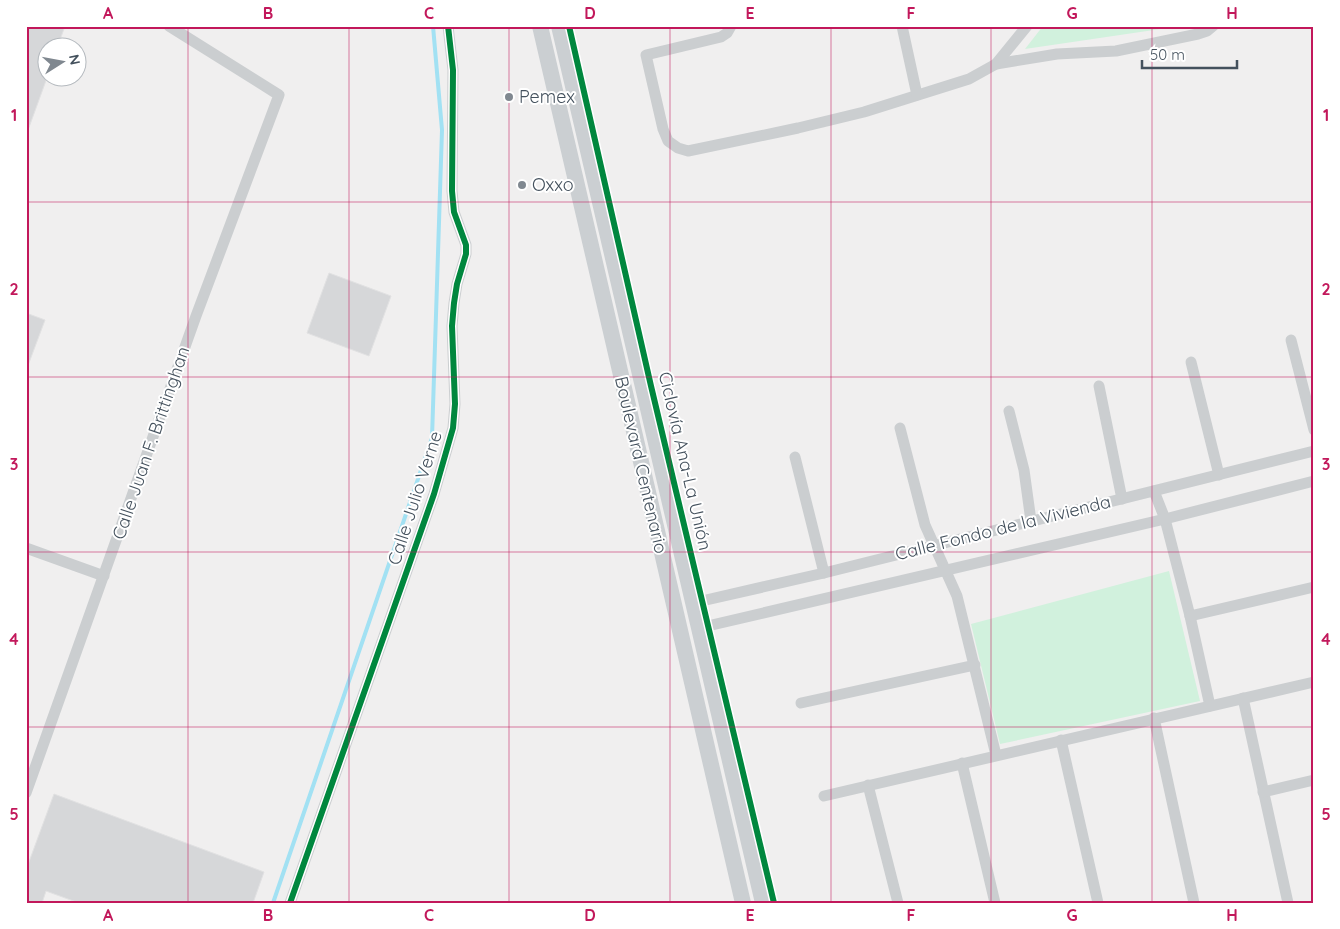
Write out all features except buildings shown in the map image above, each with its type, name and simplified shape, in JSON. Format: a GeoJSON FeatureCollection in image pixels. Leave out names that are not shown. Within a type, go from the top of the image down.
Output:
{"type":"FeatureCollection","features":[{"type":"Feature","properties":{"kind":"main road","name":"Boulevard Centenario"},"geometry":{"type":"LineString","coordinates":[[540,26],[588,226],[644,480],[743,903]]}},
{"type":"Feature","properties":{"kind":"main road","name":"Boulevard Centenario"},"geometry":{"type":"LineString","coordinates":[[559,26],[763,903]]}},
{"type":"Feature","properties":{"kind":"main road"},"geometry":{"type":"LineString","coordinates":[[644,480],[664,475]]}},
{"type":"Feature","properties":{"kind":"main road"},"geometry":{"type":"LineString","coordinates":[[658,538],[669,549],[686,618],[690,624],[698,628]]}},
{"type":"Feature","properties":{"kind":"street","name":"Calle Juan F. Brittinghan"},"geometry":{"type":"LineString","coordinates":[[26,793],[199,307],[278,95],[169,26]]}},
{"type":"Feature","properties":{"kind":"street","name":"Calle Julio Verne"},"geometry":{"type":"LineString","coordinates":[[290,903],[434,494],[453,428],[452,326],[457,284],[466,254],[466,244],[453,205],[453,70],[448,26]]}},
{"type":"Feature","properties":{"kind":"street"},"geometry":{"type":"LineString","coordinates":[[731,26],[727,33],[721,37],[646,55],[663,129],[668,141],[678,148],[688,151],[864,112],[969,79],[996,64],[1057,54],[1116,51],[1198,34],[1207,31],[1213,26]]}},
{"type":"Feature","properties":{"kind":"street"},"geometry":{"type":"LineString","coordinates":[[902,26],[917,95]]}},
{"type":"Feature","properties":{"kind":"street"},"geometry":{"type":"LineString","coordinates":[[996,64],[1027,26]]}},
{"type":"Feature","properties":{"kind":"street"},"geometry":{"type":"LineString","coordinates":[[1291,340],[1314,430]]}},
{"type":"Feature","properties":{"kind":"street"},"geometry":{"type":"LineString","coordinates":[[1191,362],[1218,475]]}},
{"type":"Feature","properties":{"kind":"street"},"geometry":{"type":"LineString","coordinates":[[1100,386],[1122,499]]}},
{"type":"Feature","properties":{"kind":"street"},"geometry":{"type":"LineString","coordinates":[[1009,411],[1024,470],[1031,521]]}},
{"type":"Feature","properties":{"kind":"street"},"geometry":{"type":"LineString","coordinates":[[900,428],[925,525],[958,596],[996,755]]}},
{"type":"Feature","properties":{"kind":"street","name":"Calle Fondo de la Vivienda"},"geometry":{"type":"LineString","coordinates":[[692,603],[824,573],[1314,451]]}},
{"type":"Feature","properties":{"kind":"street"},"geometry":{"type":"LineString","coordinates":[[795,457],[824,573]]}},
{"type":"Feature","properties":{"kind":"street","name":"Calle Fondo de la Vivienda"},"geometry":{"type":"LineString","coordinates":[[698,628],[1166,519],[1314,481]]}},
{"type":"Feature","properties":{"kind":"street"},"geometry":{"type":"LineString","coordinates":[[1154,491],[1166,519],[1210,706]]}},
{"type":"Feature","properties":{"kind":"street"},"geometry":{"type":"LineString","coordinates":[[26,548],[104,576]]}},
{"type":"Feature","properties":{"kind":"street"},"geometry":{"type":"LineString","coordinates":[[1190,616],[1314,587]]}},
{"type":"Feature","properties":{"kind":"street"},"geometry":{"type":"LineString","coordinates":[[801,704],[975,665]]}},
{"type":"Feature","properties":{"kind":"street"},"geometry":{"type":"LineString","coordinates":[[824,796],[1314,682]]}},
{"type":"Feature","properties":{"kind":"street"},"geometry":{"type":"LineString","coordinates":[[1243,698],[1288,903]]}},
{"type":"Feature","properties":{"kind":"street"},"geometry":{"type":"LineString","coordinates":[[1154,718],[1194,903]]}},
{"type":"Feature","properties":{"kind":"street"},"geometry":{"type":"LineString","coordinates":[[1061,740],[1098,903]]}},
{"type":"Feature","properties":{"kind":"street"},"geometry":{"type":"LineString","coordinates":[[962,763],[995,903]]}},
{"type":"Feature","properties":{"kind":"street"},"geometry":{"type":"LineString","coordinates":[[1263,792],[1314,780]]}},
{"type":"Feature","properties":{"kind":"street"},"geometry":{"type":"LineString","coordinates":[[868,785],[898,903]]}},
{"type":"Feature","properties":{"kind":"green space"},"geometry":{"type":"Polygon","coordinates":[[[1043,26],[1181,26],[1025,49],[1043,26]]]}},
{"type":"Feature","properties":{"kind":"green space"},"geometry":{"type":"Polygon","coordinates":[[[1169,571],[1200,701],[1000,744],[971,624],[1169,571]]]}},
{"type":"Feature","properties":{"kind":"waterway"},"geometry":{"type":"LineString","coordinates":[[273,903],[432,438],[442,130],[433,26]]}},
{"type":"Feature","properties":{"kind":"cycle path"},"geometry":{"type":"LineString","coordinates":[[290,903],[434,494],[453,428],[455,404],[452,326],[457,284],[466,254],[466,245],[454,212],[452,191],[453,70],[448,26]]}},
{"type":"Feature","properties":{"kind":"cycle path","name":"Ciclovía Ana-La Unión"},"geometry":{"type":"LineString","coordinates":[[569,26],[651,386],[774,903]]}},
{"type":"Feature","properties":{"kind":"place","name":"Pemex"},"geometry":{"type":"Point","coordinates":[509,97]}},
{"type":"Feature","properties":{"kind":"place","name":"Oxxo"},"geometry":{"type":"Point","coordinates":[522,185]}}]}
